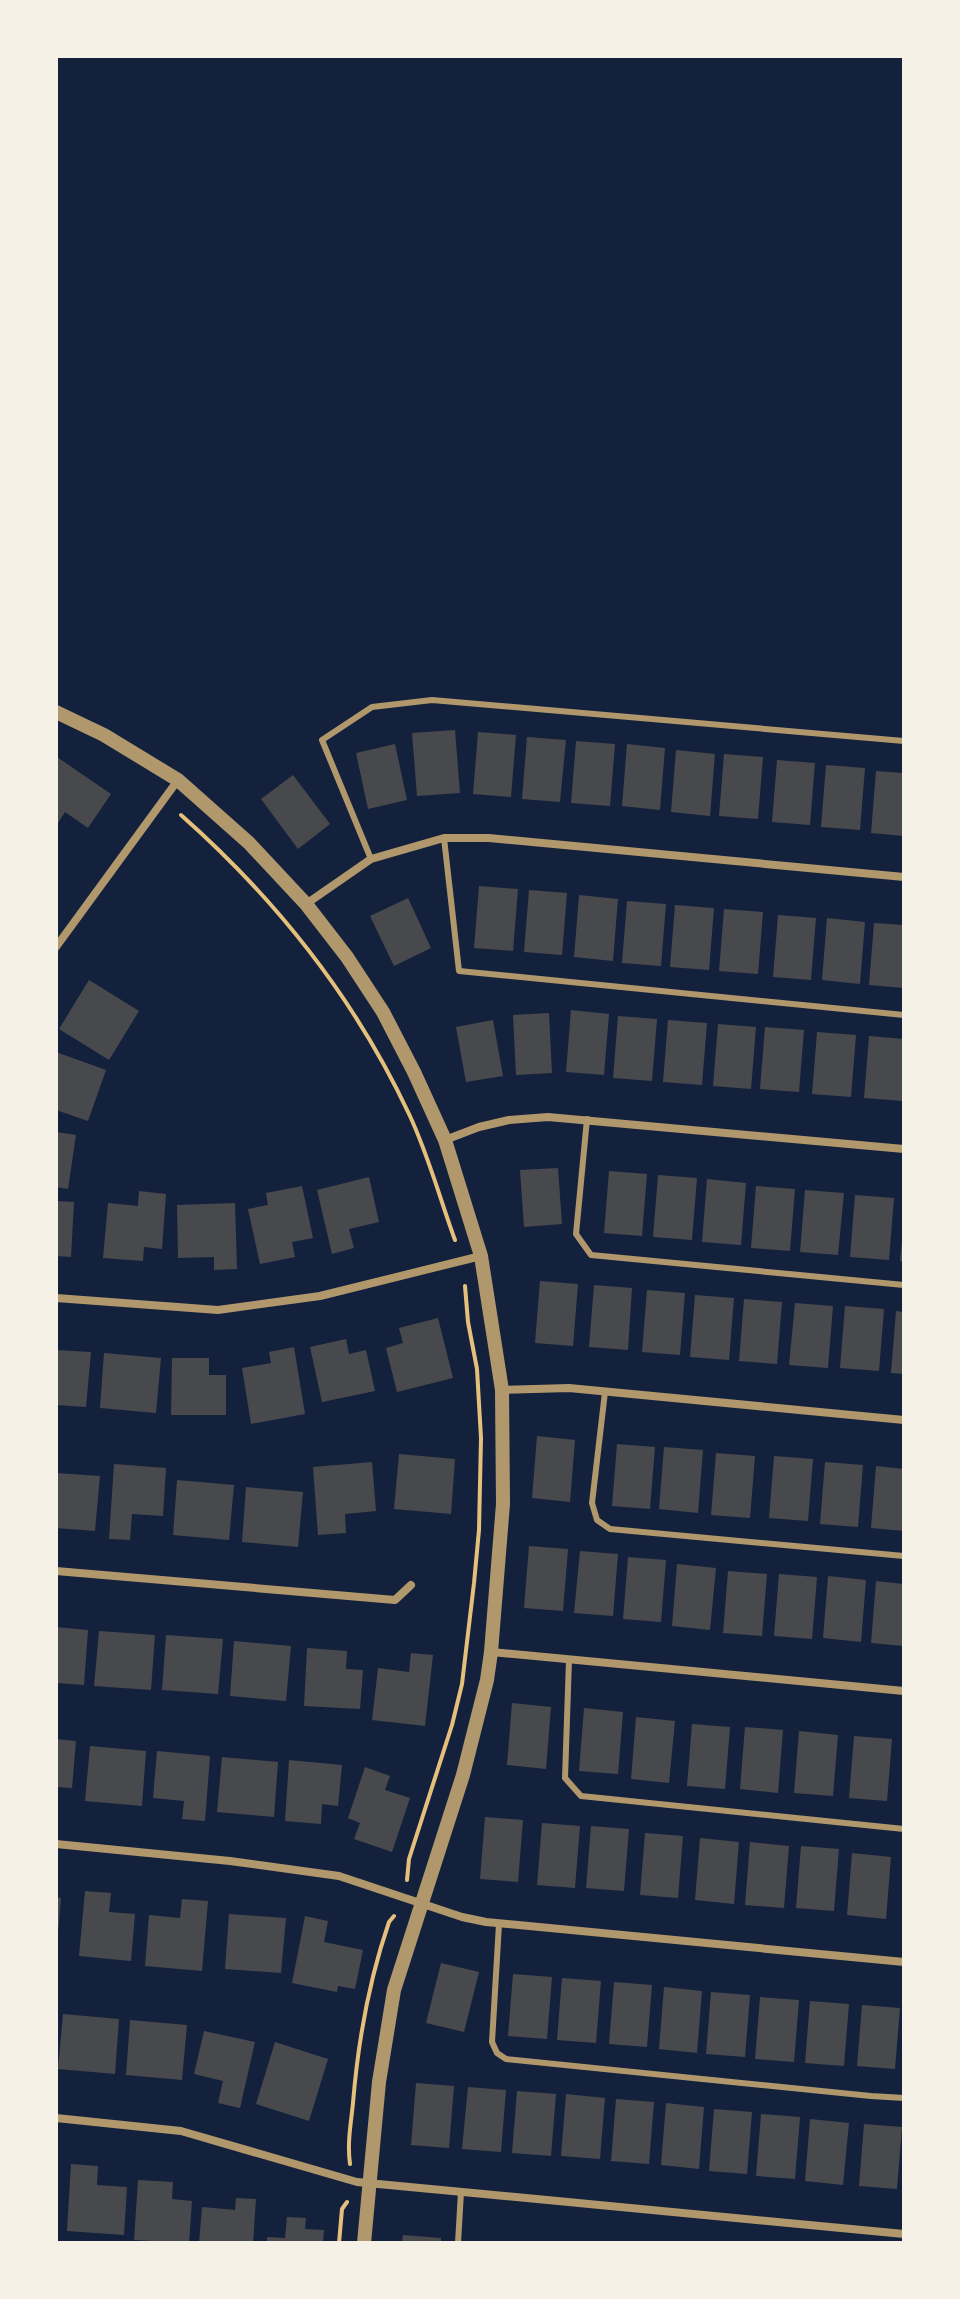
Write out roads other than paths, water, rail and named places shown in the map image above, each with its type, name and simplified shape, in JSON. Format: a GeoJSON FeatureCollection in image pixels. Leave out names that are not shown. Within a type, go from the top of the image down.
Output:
{"type":"FeatureCollection","features":[{"type":"Feature","properties":{"kind":"street"},"geometry":{"type":"LineString","coordinates":[[56,712],[104,735],[178,780],[249,843],[306,904],[347,957],[383,1012],[414,1072],[445,1140],[481,1256],[502,1390],[503,1504],[491,1652],[463,1775],[394,1990],[379,2082],[364,2243]]}},
{"type":"Feature","properties":{"kind":"street"},"geometry":{"type":"LineString","coordinates":[[56,947],[178,780]]}},
{"type":"Feature","properties":{"kind":"street"},"geometry":{"type":"LineString","coordinates":[[306,904],[371,859],[444,838],[489,838],[904,877]]}},
{"type":"Feature","properties":{"kind":"street"},"geometry":{"type":"LineString","coordinates":[[445,1140],[509,1120],[548,1117],[904,1149]]}},
{"type":"Feature","properties":{"kind":"street"},"geometry":{"type":"LineString","coordinates":[[56,1298],[218,1310],[320,1296],[481,1256]]}},
{"type":"Feature","properties":{"kind":"street"},"geometry":{"type":"LineString","coordinates":[[502,1390],[569,1388],[904,1420]]}},
{"type":"Feature","properties":{"kind":"street"},"geometry":{"type":"LineString","coordinates":[[56,1571],[395,1600],[411,1585]]}},
{"type":"Feature","properties":{"kind":"street"},"geometry":{"type":"LineString","coordinates":[[491,1652],[904,1691]]}},
{"type":"Feature","properties":{"kind":"street"},"geometry":{"type":"LineString","coordinates":[[56,1844],[230,1861],[339,1876],[462,1917],[499,1924],[904,1962]]}},
{"type":"Feature","properties":{"kind":"street"},"geometry":{"type":"LineString","coordinates":[[56,2118],[181,2131],[357,2182],[904,2234]]}},
{"type":"Feature","properties":{"kind":"lane"},"geometry":{"type":"LineString","coordinates":[[371,859],[322,740],[372,707],[432,700],[904,741]]}},
{"type":"Feature","properties":{"kind":"lane"},"geometry":{"type":"LineString","coordinates":[[444,838],[459,971],[904,1015]]}},
{"type":"Feature","properties":{"kind":"lane"},"geometry":{"type":"LineString","coordinates":[[587,1119],[576,1234],[591,1255],[904,1285]]}},
{"type":"Feature","properties":{"kind":"lane"},"geometry":{"type":"LineString","coordinates":[[605,1392],[592,1503],[597,1520],[610,1529],[904,1556]]}},
{"type":"Feature","properties":{"kind":"lane"},"geometry":{"type":"LineString","coordinates":[[569,1660],[565,1778],[581,1796],[904,1829]]}},
{"type":"Feature","properties":{"kind":"lane"},"geometry":{"type":"LineString","coordinates":[[499,1924],[492,2042],[497,2053],[506,2059],[904,2098]]}},
{"type":"Feature","properties":{"kind":"lane"},"geometry":{"type":"LineString","coordinates":[[458,2243],[461,2192]]}}]}
